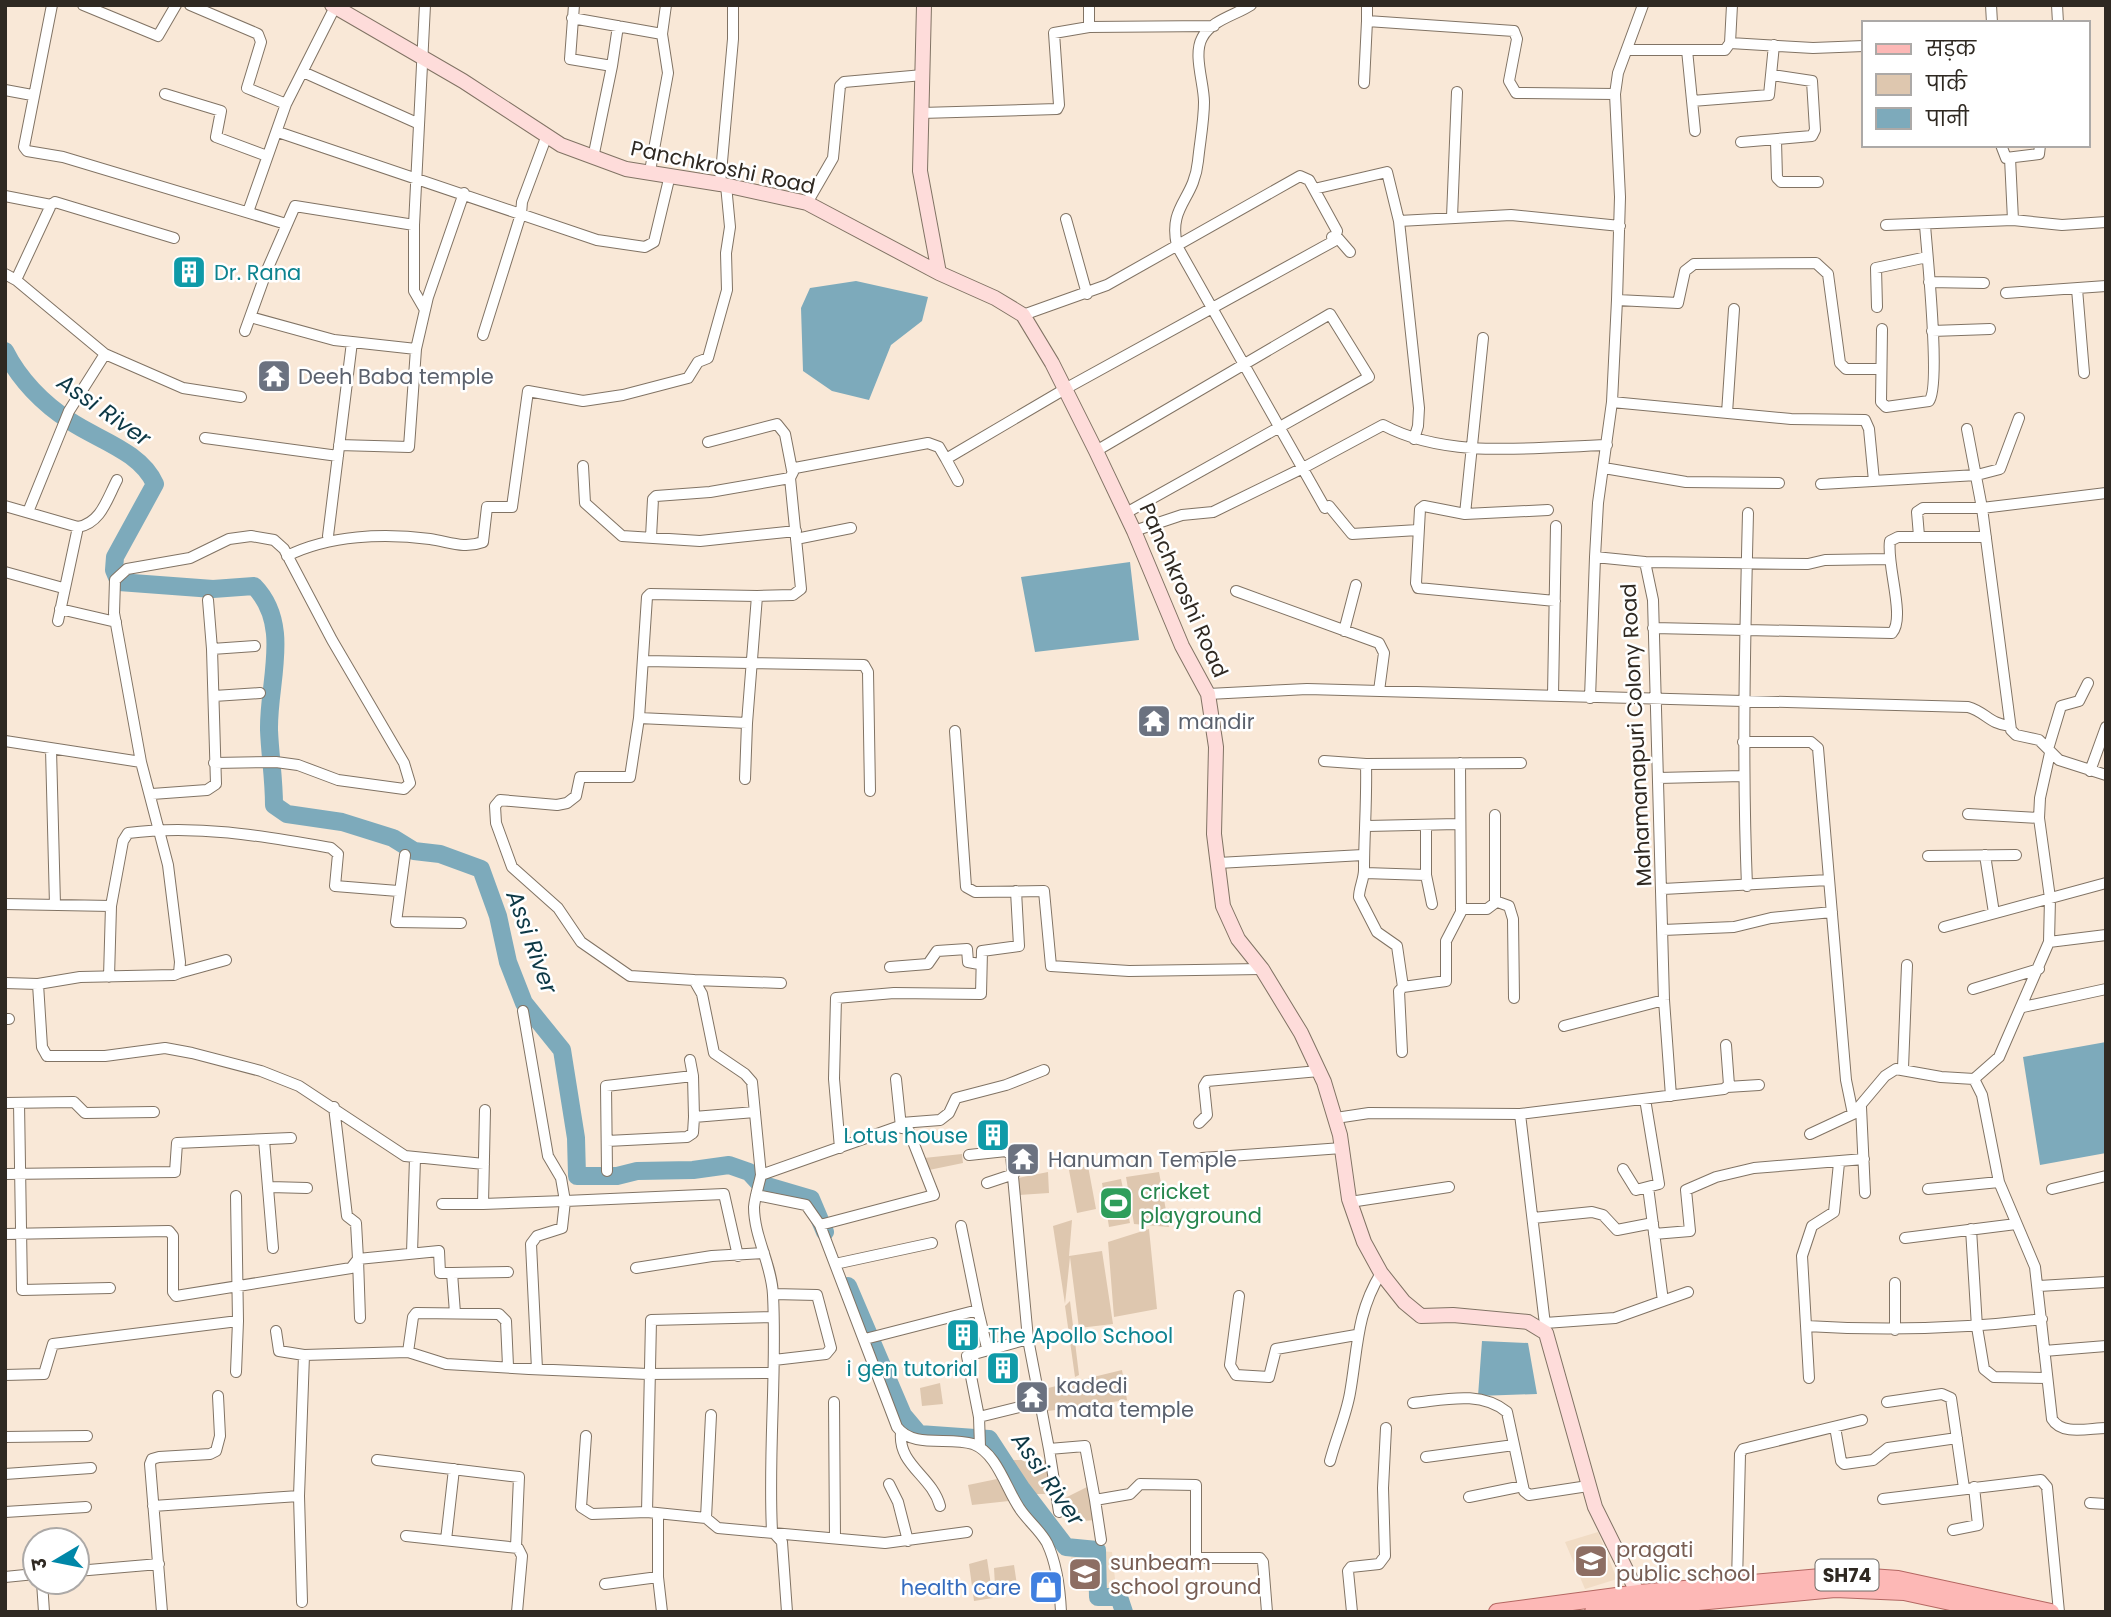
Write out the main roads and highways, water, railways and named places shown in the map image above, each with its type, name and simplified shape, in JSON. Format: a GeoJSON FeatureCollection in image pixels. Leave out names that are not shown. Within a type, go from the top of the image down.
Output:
{"type":"FeatureCollection","features":[{"type":"Feature","properties":{"kind":"main road","name":"SH74"},"geometry":{"type":"LineString","coordinates":[[1593,1612],[1737,1583],[1814,1576],[1870,1576],[1953,1589],[2051,1612]]}},
{"type":"Feature","properties":{"kind":"main road","name":"SH74"},"geometry":{"type":"LineString","coordinates":[[1497,1612],[1835,1589],[1904,1592],[1955,1607],[1997,1612]]}},
{"type":"Feature","properties":{"kind":"water"},"geometry":{"type":"Polygon","coordinates":[[[856,281],[928,297],[922,321],[891,345],[869,400],[832,391],[803,371],[801,308],[810,288],[856,281]]]}},
{"type":"Feature","properties":{"kind":"water"},"geometry":{"type":"Polygon","coordinates":[[[1130,562],[1139,640],[1035,652],[1021,577],[1130,562]]]}},
{"type":"Feature","properties":{"kind":"water"},"geometry":{"type":"Polygon","coordinates":[[[2106,1042],[2106,1153],[2040,1165],[2023,1057],[2106,1042]]]}},
{"type":"Feature","properties":{"kind":"water"},"geometry":{"type":"Polygon","coordinates":[[[1482,1341],[1528,1343],[1537,1394],[1478,1396],[1482,1341]]]}},
{"type":"Feature","properties":{"kind":"waterway","name":"Assi River"},"geometry":{"type":"LineString","coordinates":[[5,351],[25,381],[50,407],[129,455],[148,473],[155,484],[115,557],[114,570],[119,582],[213,589],[254,586],[266,601],[275,636],[269,730],[274,805],[287,814],[342,822],[393,838],[414,851],[440,854],[481,869],[498,916],[508,962],[524,1003],[562,1050],[576,1138],[577,1176],[617,1176],[637,1171],[693,1170],[729,1165],[749,1172],[760,1184],[811,1199],[825,1232]]}},
{"type":"Feature","properties":{"kind":"waterway","name":"Assi River"},"geometry":{"type":"LineString","coordinates":[[848,1286],[903,1415],[919,1434],[989,1439],[1021,1488],[1066,1547],[1097,1550],[1098,1597],[1119,1597],[1124,1612]]}},
{"type":"Feature","properties":{"kind":"waterway"},"geometry":{"type":"LineString","coordinates":[[1010,1480],[1042,1527]]}},
{"type":"Feature","properties":{"kind":"place","name":"Dr. Rana"},"geometry":{"type":"Point","coordinates":[189,272]}},
{"type":"Feature","properties":{"kind":"place","name":"Deeh Baba temple"},"geometry":{"type":"Point","coordinates":[274,376]}},
{"type":"Feature","properties":{"kind":"place","name":"mandir"},"geometry":{"type":"Point","coordinates":[1154,721]}},
{"type":"Feature","properties":{"kind":"place","name":"Lotus house"},"geometry":{"type":"Point","coordinates":[993,1135]}},
{"type":"Feature","properties":{"kind":"place","name":"Hanuman Temple"},"geometry":{"type":"Point","coordinates":[1023,1159]}},
{"type":"Feature","properties":{"kind":"place","name":"cricket playground"},"geometry":{"type":"Point","coordinates":[1116,1203]}},
{"type":"Feature","properties":{"kind":"place","name":"The Apollo School"},"geometry":{"type":"Point","coordinates":[963,1335]}},
{"type":"Feature","properties":{"kind":"place","name":"i gen tutorial"},"geometry":{"type":"Point","coordinates":[1003,1368]}},
{"type":"Feature","properties":{"kind":"place","name":"kadedi mata temple"},"geometry":{"type":"Point","coordinates":[1032,1397]}},
{"type":"Feature","properties":{"kind":"place","name":"pragati public school"},"geometry":{"type":"Point","coordinates":[1591,1561]}},
{"type":"Feature","properties":{"kind":"place","name":"sunbeam school ground"},"geometry":{"type":"Point","coordinates":[1085,1574]}},
{"type":"Feature","properties":{"kind":"place","name":"health care"},"geometry":{"type":"Point","coordinates":[1046,1587]}}]}
